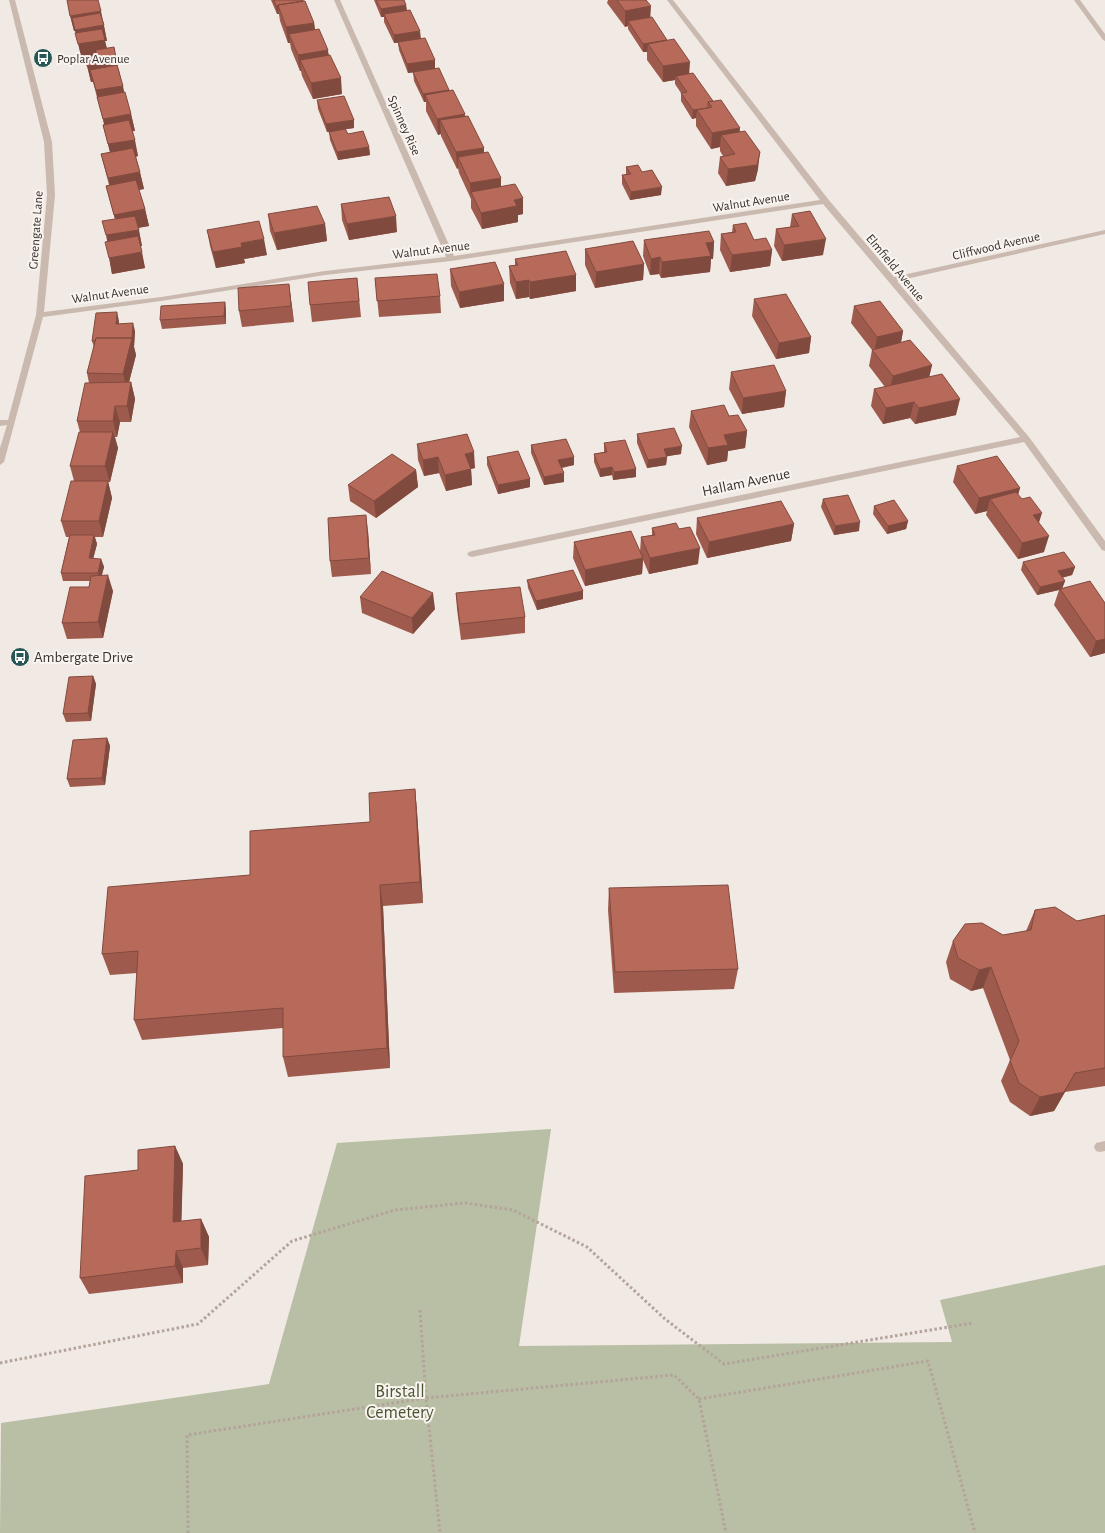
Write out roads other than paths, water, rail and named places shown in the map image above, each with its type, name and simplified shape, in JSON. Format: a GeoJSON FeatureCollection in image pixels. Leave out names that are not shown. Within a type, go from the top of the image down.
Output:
{"type":"FeatureCollection","features":[{"type":"Feature","properties":{"kind":"street","name":"Greengate Lane"},"geometry":{"type":"LineString","coordinates":[[0,462],[40,315],[51,195],[48,142],[12,0]]}},
{"type":"Feature","properties":{"kind":"street","name":"Spinney Rise"},"geometry":{"type":"LineString","coordinates":[[337,0],[451,259]]}},
{"type":"Feature","properties":{"kind":"street","name":"Elmfield Avenue"},"geometry":{"type":"LineString","coordinates":[[670,0],[824,201],[1026,439],[1105,548]]}},
{"type":"Feature","properties":{"kind":"street"},"geometry":{"type":"LineString","coordinates":[[1077,0],[1105,38]]}},
{"type":"Feature","properties":{"kind":"street","name":"Walnut Avenue"},"geometry":{"type":"LineString","coordinates":[[40,315],[325,273],[451,259],[780,210],[824,201]]}},
{"type":"Feature","properties":{"kind":"street","name":"Cliffwood Avenue"},"geometry":{"type":"LineString","coordinates":[[892,280],[1105,232]]}},
{"type":"Feature","properties":{"kind":"street"},"geometry":{"type":"LineString","coordinates":[[0,422],[12,422]]}},
{"type":"Feature","properties":{"kind":"street","name":"Hallam Avenue"},"geometry":{"type":"LineString","coordinates":[[472,554],[714,502],[1026,439]]}},
{"type":"Feature","properties":{"kind":"place","name":"Poplar Avenue"},"geometry":{"type":"Point","coordinates":[43,58]}},
{"type":"Feature","properties":{"kind":"place","name":"Ambergate Drive"},"geometry":{"type":"Point","coordinates":[20,657]}},
{"type":"Feature","properties":{"kind":"park label","name":"Birstall Cemetery"},"geometry":{"type":"Point","coordinates":[400,1401]}}]}
